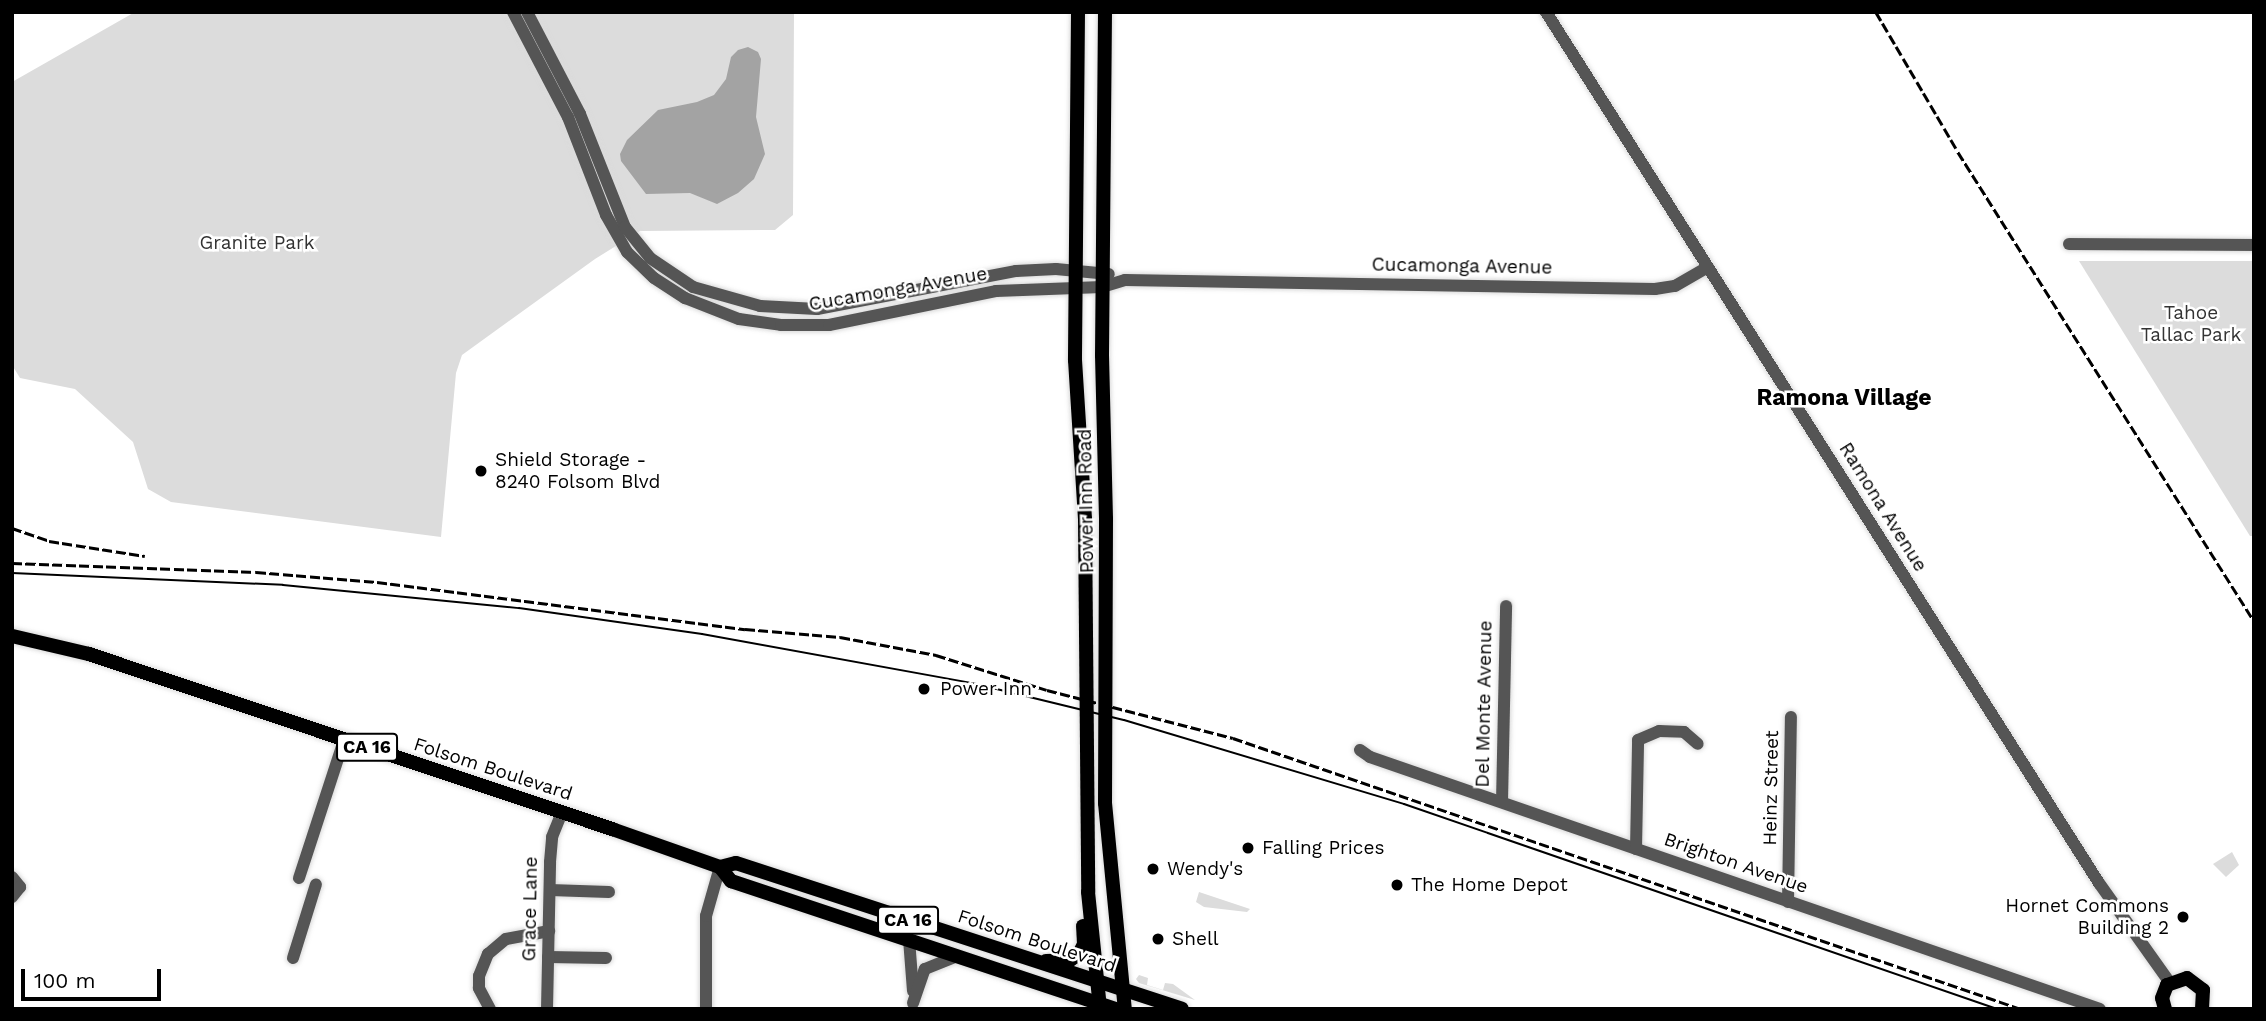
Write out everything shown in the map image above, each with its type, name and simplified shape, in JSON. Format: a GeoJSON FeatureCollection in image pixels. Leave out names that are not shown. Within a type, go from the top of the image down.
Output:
{"type":"FeatureCollection","features":[{"type":"Feature","properties":{"kind":"main road","name":"Power Inn Road"},"geometry":{"type":"LineString","coordinates":[[1078,12],[1076,407],[1085,519],[1088,892],[1099,1006]]}},
{"type":"Feature","properties":{"kind":"main road","name":"Power Inn Road"},"geometry":{"type":"LineString","coordinates":[[1105,12],[1102,279],[1107,519],[1105,803],[1125,1009]]}},
{"type":"Feature","properties":{"kind":"main road","name":"Folsom Boulevard"},"geometry":{"type":"LineString","coordinates":[[12,636],[89,653],[562,812],[720,867],[732,881],[909,939],[1099,1006],[1115,1009]]}},
{"type":"Feature","properties":{"kind":"main road","name":"Folsom Boulevard"},"geometry":{"type":"LineString","coordinates":[[720,867],[736,863],[1182,1009]]}},
{"type":"Feature","properties":{"kind":"main road"},"geometry":{"type":"LineString","coordinates":[[1033,960],[1064,961],[1079,954],[1084,944],[1081,899],[1088,892]]}},
{"type":"Feature","properties":{"kind":"main road"},"geometry":{"type":"LineString","coordinates":[[2165,1009],[2162,998],[2170,983],[2180,978],[2193,980],[2203,990],[2204,1008]]}},
{"type":"Feature","properties":{"kind":"street","name":"Cucamonga Avenue"},"geometry":{"type":"LineString","coordinates":[[513,12],[568,117],[615,233],[643,269],[685,298],[740,319],[808,327],[850,322],[996,291],[1075,287],[1102,279]]}},
{"type":"Feature","properties":{"kind":"street","name":"Cucamonga Avenue"},"geometry":{"type":"LineString","coordinates":[[527,12],[580,114],[625,227],[650,258],[693,287],[760,306],[817,309],[994,273],[1075,271],[1102,279],[1125,280],[1655,289],[1675,286],[1708,267]]}},
{"type":"Feature","properties":{"kind":"street","name":"Ramona Avenue"},"geometry":{"type":"LineString","coordinates":[[1546,12],[2104,889],[2170,983]]}},
{"type":"Feature","properties":{"kind":"street"},"geometry":{"type":"LineString","coordinates":[[2069,244],[2254,245]]}},
{"type":"Feature","properties":{"kind":"street","name":"Del Monte Avenue"},"geometry":{"type":"LineString","coordinates":[[1502,802],[1506,606]]}},
{"type":"Feature","properties":{"kind":"street","name":"Heinz Street"},"geometry":{"type":"LineString","coordinates":[[1788,902],[1791,717]]}},
{"type":"Feature","properties":{"kind":"street"},"geometry":{"type":"LineString","coordinates":[[1636,849],[1638,740],[1659,731],[1684,732],[1698,744]]}},
{"type":"Feature","properties":{"kind":"street"},"geometry":{"type":"LineString","coordinates":[[299,878],[344,740]]}},
{"type":"Feature","properties":{"kind":"street","name":"Brighton Avenue"},"geometry":{"type":"LineString","coordinates":[[1360,750],[1636,849],[2100,1009]]}},
{"type":"Feature","properties":{"kind":"street","name":"Grace Lane"},"geometry":{"type":"LineString","coordinates":[[547,1009],[552,836],[562,812]]}},
{"type":"Feature","properties":{"kind":"street"},"geometry":{"type":"LineString","coordinates":[[706,1009],[706,916],[720,867]]}},
{"type":"Feature","properties":{"kind":"street"},"geometry":{"type":"LineString","coordinates":[[293,958],[316,884]]}},
{"type":"Feature","properties":{"kind":"street"},"geometry":{"type":"LineString","coordinates":[[550,890],[610,892]]}},
{"type":"Feature","properties":{"kind":"street"},"geometry":{"type":"LineString","coordinates":[[490,1009],[479,988],[479,976],[488,954],[506,939],[549,931]]}},
{"type":"Feature","properties":{"kind":"street"},"geometry":{"type":"LineString","coordinates":[[909,939],[913,1006]]}},
{"type":"Feature","properties":{"kind":"street"},"geometry":{"type":"LineString","coordinates":[[913,1006],[925,969],[958,956]]}},
{"type":"Feature","properties":{"kind":"street"},"geometry":{"type":"LineString","coordinates":[[548,957],[606,958]]}},
{"type":"Feature","properties":{"kind":"green space","name":"Granite Park"},"geometry":{"type":"Polygon","coordinates":[[[135,12],[794,12],[793,215],[775,230],[640,231],[595,259],[462,355],[456,373],[441,537],[171,502],[148,489],[133,442],[75,389],[20,378],[12,365],[12,82],[135,12]]]}},
{"type":"Feature","properties":{"kind":"green space","name":"Tahoe Tallac Park"},"geometry":{"type":"Polygon","coordinates":[[[2079,261],[2254,261],[2254,536],[2250,536],[2079,261]]]}},
{"type":"Feature","properties":{"kind":"green space"},"geometry":{"type":"Polygon","coordinates":[[[2232,852],[2239,865],[2226,877],[2213,864],[2232,852]]]}},
{"type":"Feature","properties":{"kind":"green space"},"geometry":{"type":"Polygon","coordinates":[[[1199,892],[1250,909],[1247,912],[1204,907],[1196,902],[1199,892]]]}},
{"type":"Feature","properties":{"kind":"green space"},"geometry":{"type":"Polygon","coordinates":[[[1139,975],[1148,978],[1147,985],[1163,990],[1165,983],[1173,984],[1195,1000],[1139,983],[1136,979],[1139,975]]]}},
{"type":"Feature","properties":{"kind":"shaded area"},"geometry":{"type":"Polygon","coordinates":[[[748,47],[758,52],[761,59],[756,117],[765,154],[754,179],[738,193],[717,204],[690,193],[646,194],[621,161],[620,154],[627,140],[658,110],[697,102],[714,95],[726,79],[731,57],[738,50],[748,47]]]}},
{"type":"Feature","properties":{"kind":"tram line"},"geometry":{"type":"LineString","coordinates":[[12,573],[283,585],[519,608],[702,634],[976,684],[1124,720],[1404,804],[1997,1009]]}},
{"type":"Feature","properties":{"kind":"railway"},"geometry":{"type":"LineString","coordinates":[[1876,12],[1958,152],[2254,621]]}},
{"type":"Feature","properties":{"kind":"railway"},"geometry":{"type":"LineString","coordinates":[[12,528],[49,541],[145,556]]}},
{"type":"Feature","properties":{"kind":"railway"},"geometry":{"type":"LineString","coordinates":[[12,563],[256,572],[377,582],[745,629],[840,637],[936,655],[1047,690],[1233,738],[2021,1009]]}},
{"type":"Feature","properties":{"kind":"place","name":"Shield Storage - 8240 Folsom Blvd"},"geometry":{"type":"Point","coordinates":[481,471]}},
{"type":"Feature","properties":{"kind":"place","name":"Power Inn"},"geometry":{"type":"Point","coordinates":[924,689]}},
{"type":"Feature","properties":{"kind":"place","name":"Falling Prices"},"geometry":{"type":"Point","coordinates":[1248,848]}},
{"type":"Feature","properties":{"kind":"place","name":"Wendy's"},"geometry":{"type":"Point","coordinates":[1153,869]}},
{"type":"Feature","properties":{"kind":"place","name":"The Home Depot"},"geometry":{"type":"Point","coordinates":[1397,885]}},
{"type":"Feature","properties":{"kind":"place","name":"Hornet Commons Building 2"},"geometry":{"type":"Point","coordinates":[2183,917]}},
{"type":"Feature","properties":{"kind":"place","name":"Shell"},"geometry":{"type":"Point","coordinates":[1158,939]}},
{"type":"Feature","properties":{"kind":"district","name":"Ramona Village"},"geometry":{"type":"Point","coordinates":[1844,398]}}]}
